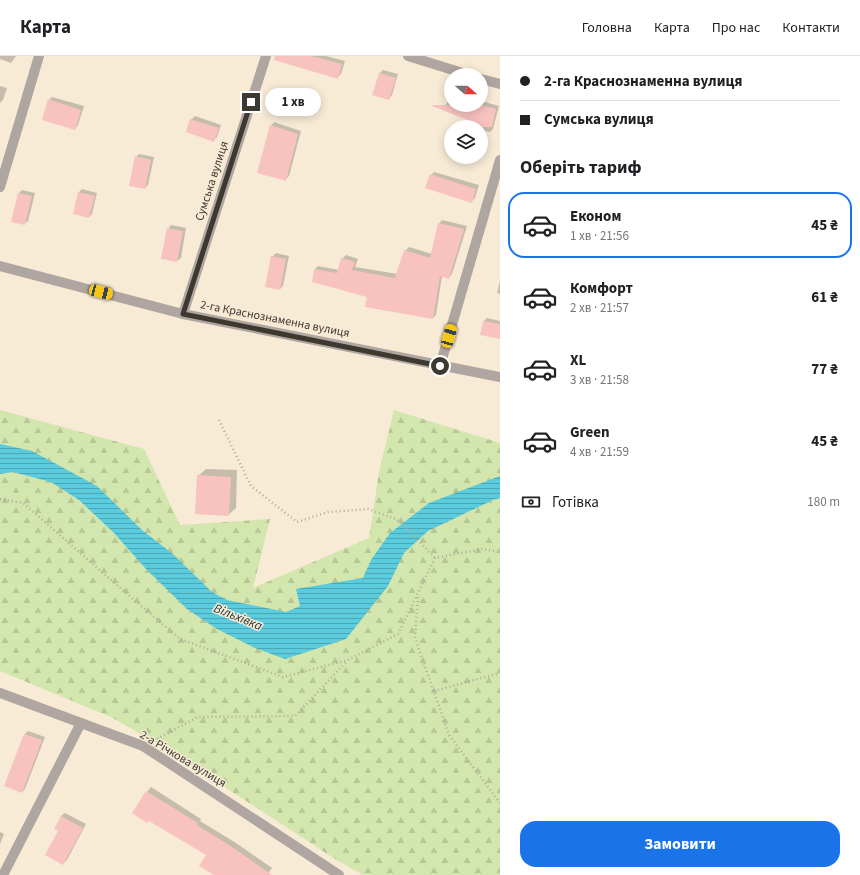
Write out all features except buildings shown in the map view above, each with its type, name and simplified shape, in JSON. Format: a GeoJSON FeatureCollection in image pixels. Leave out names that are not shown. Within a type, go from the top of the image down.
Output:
{"type":"FeatureCollection","features":[{"type":"Feature","properties":{"kind":"street"},"geometry":{"type":"LineString","coordinates":[[0,186],[39,56]]}},
{"type":"Feature","properties":{"kind":"street","name":"Сумська вулиця"},"geometry":{"type":"LineString","coordinates":[[183,314],[266,56]]}},
{"type":"Feature","properties":{"kind":"street"},"geometry":{"type":"LineString","coordinates":[[408,56],[447,68]]}},
{"type":"Feature","properties":{"kind":"street"},"geometry":{"type":"LineString","coordinates":[[488,81],[500,84]]}},
{"type":"Feature","properties":{"kind":"street"},"geometry":{"type":"LineString","coordinates":[[440,366],[500,160]]}},
{"type":"Feature","properties":{"kind":"street","name":"2-га Краснознаменна вулиця"},"geometry":{"type":"LineString","coordinates":[[0,266],[183,314],[500,377]]}},
{"type":"Feature","properties":{"kind":"street","name":"2-а Річкова вулиця"},"geometry":{"type":"LineString","coordinates":[[0,693],[143,746],[339,875]]}},
{"type":"Feature","properties":{"kind":"street"},"geometry":{"type":"LineString","coordinates":[[3,875],[81,723]]}},
{"type":"Feature","properties":{"kind":"path"},"geometry":{"type":"LineString","coordinates":[[219,420],[251,486],[297,522],[328,512],[368,509],[396,519],[408,529],[435,558]]}},
{"type":"Feature","properties":{"kind":"path"},"geometry":{"type":"LineString","coordinates":[[0,499],[23,503],[180,639],[283,677],[348,660],[398,634],[435,558]]}},
{"type":"Feature","properties":{"kind":"path"},"geometry":{"type":"LineString","coordinates":[[435,558],[482,550],[500,552]]}},
{"type":"Feature","properties":{"kind":"path"},"geometry":{"type":"LineString","coordinates":[[418,594],[415,638],[449,735],[500,803]]}},
{"type":"Feature","properties":{"kind":"path"},"geometry":{"type":"LineString","coordinates":[[143,746],[198,717],[295,716],[348,660]]}},
{"type":"Feature","properties":{"kind":"path"},"geometry":{"type":"LineString","coordinates":[[434,691],[500,673]]}},
{"type":"Feature","properties":{"kind":"green space"},"geometry":{"type":"Polygon","coordinates":[[[0,410],[144,449],[180,525],[270,519],[253,588],[369,538],[379,472],[394,410],[500,443],[500,875],[363,875],[335,859],[165,748],[111,717],[0,671],[0,410]]]}},
{"type":"Feature","properties":{"kind":"water","name":"Вільхівка"},"geometry":{"type":"Polygon","coordinates":[[[0,444],[32,451],[97,486],[142,530],[174,555],[212,592],[227,600],[286,612],[300,606],[296,589],[363,578],[371,560],[390,533],[429,503],[500,476],[500,498],[428,531],[404,553],[388,586],[346,639],[285,659],[255,648],[217,629],[187,609],[146,569],[114,533],[79,500],[51,482],[13,472],[0,474],[0,444]]]}},
{"type":"Feature","properties":{"kind":"route"},"geometry":{"type":"LineString","coordinates":[[251,102],[183,314],[440,366]]}}]}
